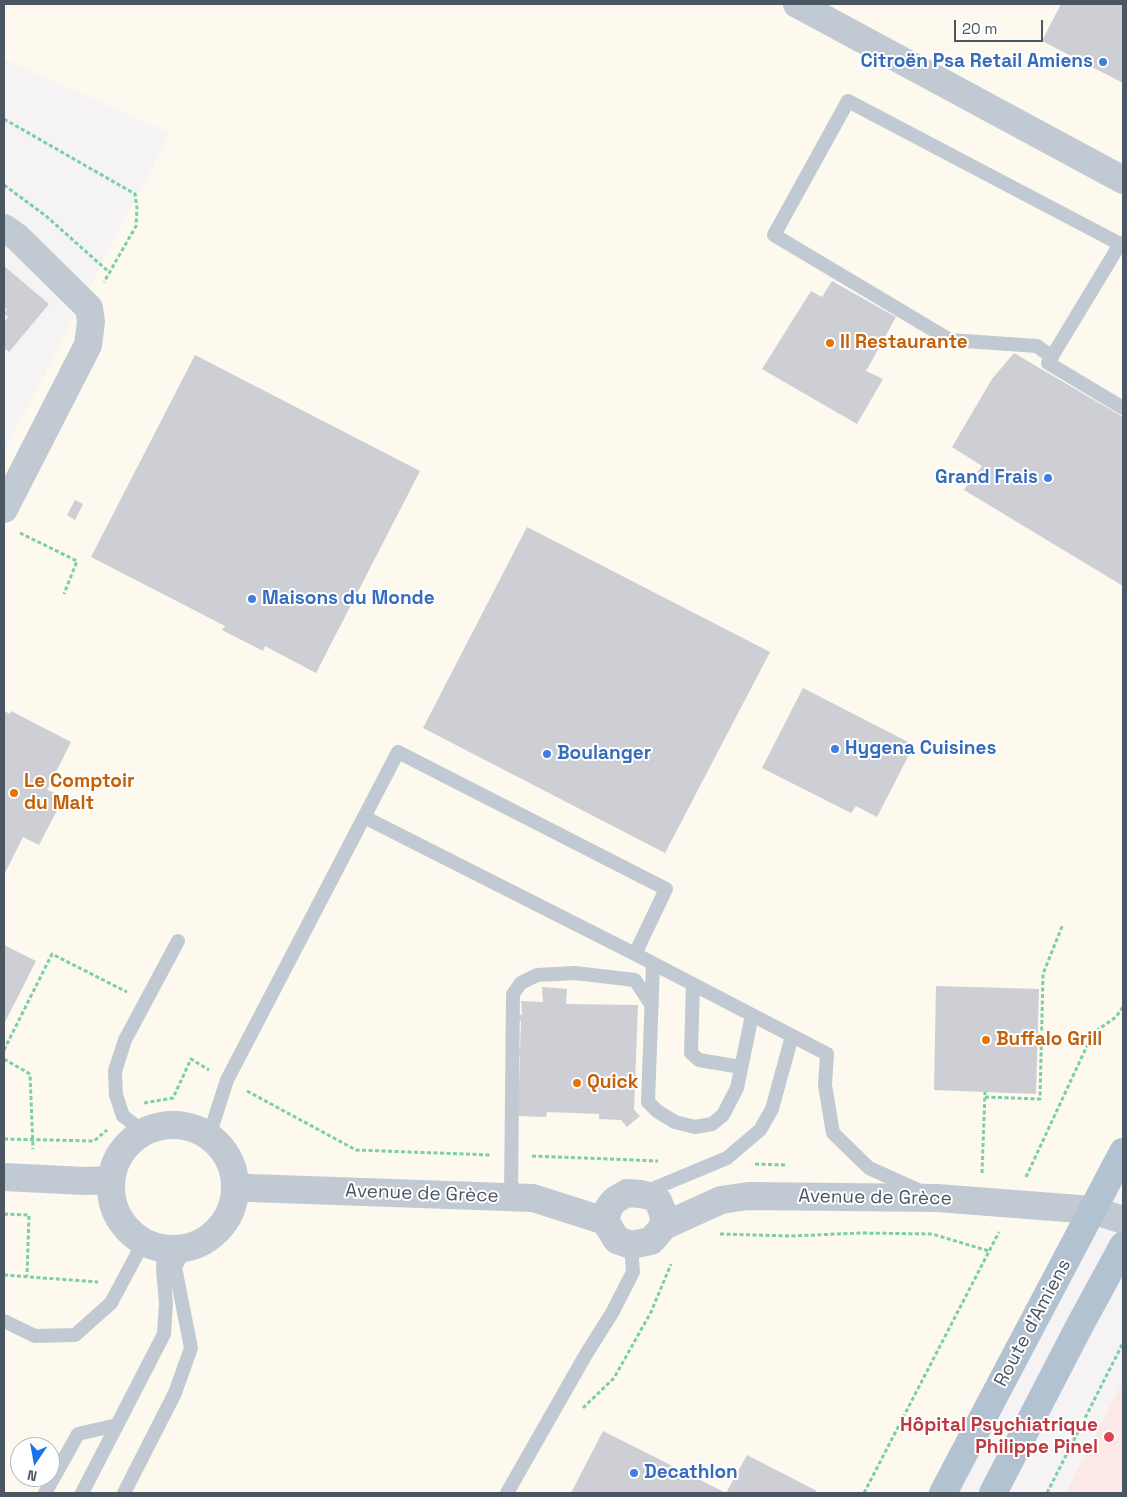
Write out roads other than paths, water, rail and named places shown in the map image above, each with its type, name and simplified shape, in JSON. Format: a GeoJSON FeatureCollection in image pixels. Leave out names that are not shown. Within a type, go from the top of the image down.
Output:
{"type":"FeatureCollection","features":[{"type":"Feature","properties":{"kind":"main road","name":"Route d'Amiens"},"geometry":{"type":"LineString","coordinates":[[943,1493],[1123,1152]]}},
{"type":"Feature","properties":{"kind":"main road"},"geometry":{"type":"LineString","coordinates":[[993,1493],[1123,1246]]}},
{"type":"Feature","properties":{"kind":"street"},"geometry":{"type":"LineString","coordinates":[[797,4],[1123,180]]}},
{"type":"Feature","properties":{"kind":"street"},"geometry":{"type":"LineString","coordinates":[[4,228],[18,238],[89,308],[92,322],[88,345],[8,519]]}},
{"type":"Feature","properties":{"kind":"street"},"geometry":{"type":"LineString","coordinates":[[165,1124],[188,1126],[209,1136],[228,1158],[236,1186],[232,1208],[222,1227],[205,1241],[164,1247],[128,1231],[117,1216],[111,1198],[110,1180],[116,1160],[127,1144],[143,1131],[165,1124]]}},
{"type":"Feature","properties":{"kind":"street"},"geometry":{"type":"LineString","coordinates":[[4,1177],[85,1181],[110,1180]]}},
{"type":"Feature","properties":{"kind":"street","name":"Avenue de Grèce"},"geometry":{"type":"LineString","coordinates":[[236,1186],[270,1189],[522,1198],[610,1211]]}},
{"type":"Feature","properties":{"kind":"street"},"geometry":{"type":"LineString","coordinates":[[627,1193],[654,1207],[651,1241],[631,1245],[617,1240],[610,1211],[627,1193]]}},
{"type":"Feature","properties":{"kind":"street","name":"Avenue de Grèce"},"geometry":{"type":"LineString","coordinates":[[654,1207],[748,1196],[937,1198],[1092,1210],[1123,1220]]}},
{"type":"Feature","properties":{"kind":"lane"},"geometry":{"type":"LineString","coordinates":[[1052,357],[1037,346],[950,340],[774,235],[848,101],[1122,244],[1052,357],[1048,363],[1123,408]]}},
{"type":"Feature","properties":{"kind":"lane"},"geometry":{"type":"LineString","coordinates":[[209,1136],[226,1080],[398,752],[666,889],[635,954]]}},
{"type":"Feature","properties":{"kind":"lane"},"geometry":{"type":"LineString","coordinates":[[364,817],[635,954],[826,1054],[825,1086],[833,1133],[869,1168],[937,1198]]}},
{"type":"Feature","properties":{"kind":"lane"},"geometry":{"type":"LineString","coordinates":[[143,1131],[123,1116],[116,1095],[115,1071],[125,1040],[178,941]]}},
{"type":"Feature","properties":{"kind":"lane"},"geometry":{"type":"LineString","coordinates":[[653,964],[648,1102],[657,1111],[675,1122],[695,1126],[712,1124],[723,1115],[737,1088],[752,1015]]}},
{"type":"Feature","properties":{"kind":"lane"},"geometry":{"type":"LineString","coordinates":[[522,1198],[513,994],[521,983],[537,975],[575,973],[635,980],[652,1006]]}},
{"type":"Feature","properties":{"kind":"lane"},"geometry":{"type":"LineString","coordinates":[[692,984],[691,1053],[699,1060],[741,1067]]}},
{"type":"Feature","properties":{"kind":"lane"},"geometry":{"type":"LineString","coordinates":[[654,1207],[727,1158],[760,1130],[772,1109],[792,1036]]}},
{"type":"Feature","properties":{"kind":"lane"},"geometry":{"type":"LineString","coordinates":[[507,1493],[585,1356],[612,1313],[633,1272],[631,1245]]}},
{"type":"Feature","properties":{"kind":"lane"},"geometry":{"type":"LineString","coordinates":[[4,1321],[35,1336],[75,1335],[111,1303],[121,1283],[164,1247]]}},
{"type":"Feature","properties":{"kind":"lane"},"geometry":{"type":"LineString","coordinates":[[82,1493],[164,1334],[166,1303],[163,1270],[164,1247]]}},
{"type":"Feature","properties":{"kind":"lane"},"geometry":{"type":"LineString","coordinates":[[124,1493],[175,1393],[191,1348],[175,1267],[164,1247]]}},
{"type":"Feature","properties":{"kind":"lane"},"geometry":{"type":"LineString","coordinates":[[45,1493],[78,1434],[117,1425]]}},
{"type":"Feature","properties":{"kind":"place","name":"Citroën Psa Retail Amiens"},"geometry":{"type":"Point","coordinates":[1103,62]}},
{"type":"Feature","properties":{"kind":"place","name":"Il Restaurante"},"geometry":{"type":"Point","coordinates":[830,343]}},
{"type":"Feature","properties":{"kind":"place","name":"Grand Frais"},"geometry":{"type":"Point","coordinates":[1048,478]}},
{"type":"Feature","properties":{"kind":"place","name":"Maisons du Monde"},"geometry":{"type":"Point","coordinates":[252,599]}},
{"type":"Feature","properties":{"kind":"place","name":"Hygena Cuisines"},"geometry":{"type":"Point","coordinates":[835,749]}},
{"type":"Feature","properties":{"kind":"place","name":"Boulanger"},"geometry":{"type":"Point","coordinates":[547,754]}},
{"type":"Feature","properties":{"kind":"place","name":"Le Comptoir du Malt"},"geometry":{"type":"Point","coordinates":[14,793]}},
{"type":"Feature","properties":{"kind":"place","name":"Buffalo Grill"},"geometry":{"type":"Point","coordinates":[986,1040]}},
{"type":"Feature","properties":{"kind":"place","name":"Quick"},"geometry":{"type":"Point","coordinates":[577,1083]}},
{"type":"Feature","properties":{"kind":"place","name":"Hôpital Psychiatrique Philippe Pinel"},"geometry":{"type":"Point","coordinates":[1109,1437]}},
{"type":"Feature","properties":{"kind":"place","name":"Decathlon"},"geometry":{"type":"Point","coordinates":[634,1473]}}]}
